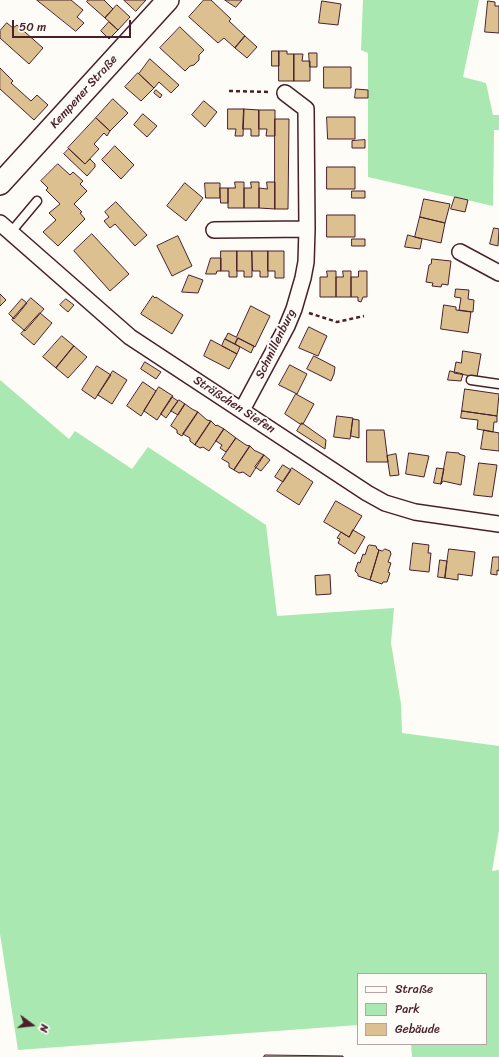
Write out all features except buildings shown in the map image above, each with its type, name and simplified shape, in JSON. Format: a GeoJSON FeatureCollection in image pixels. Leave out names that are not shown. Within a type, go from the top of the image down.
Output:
{"type":"FeatureCollection","features":[{"type":"Feature","properties":{"kind":"main road","name":"Kempener Straße"},"geometry":{"type":"LineString","coordinates":[[0,184],[168,0]]}},
{"type":"Feature","properties":{"kind":"street","name":"Schmillenburg"},"geometry":{"type":"LineString","coordinates":[[242,410],[279,344],[294,309],[306,262],[308,229],[306,109],[285,93]]}},
{"type":"Feature","properties":{"kind":"street","name":"Sträßchen Siefen"},"geometry":{"type":"LineString","coordinates":[[5,228],[130,337],[367,493],[385,503],[415,512],[499,524]]}},
{"type":"Feature","properties":{"kind":"street"},"geometry":{"type":"LineString","coordinates":[[214,230],[308,229]]}},
{"type":"Feature","properties":{"kind":"street"},"geometry":{"type":"LineString","coordinates":[[460,252],[499,274]]}},
{"type":"Feature","properties":{"kind":"lane"},"geometry":{"type":"LineString","coordinates":[[5,228],[37,201]]}},
{"type":"Feature","properties":{"kind":"lane"},"geometry":{"type":"LineString","coordinates":[[471,380],[499,384]]}},
{"type":"Feature","properties":{"kind":"path"},"geometry":{"type":"LineString","coordinates":[[229,90],[285,93]]}},
{"type":"Feature","properties":{"kind":"path"},"geometry":{"type":"LineString","coordinates":[[294,309],[337,322],[364,316]]}},
{"type":"Feature","properties":{"kind":"green space"},"geometry":{"type":"Polygon","coordinates":[[[363,0],[479,0],[463,77],[486,83],[493,115],[499,115],[499,130],[494,130],[493,206],[368,177],[368,53],[361,50],[363,0]]]}},
{"type":"Feature","properties":{"kind":"green space"},"geometry":{"type":"Polygon","coordinates":[[[0,380],[69,439],[75,431],[132,469],[148,447],[266,525],[277,616],[394,608],[391,643],[401,704],[402,733],[499,746],[499,830],[492,871],[499,870],[499,1057],[412,1057],[411,1045],[487,1045],[487,973],[357,973],[357,1025],[18,1050],[0,934],[0,380]]]}}]}
